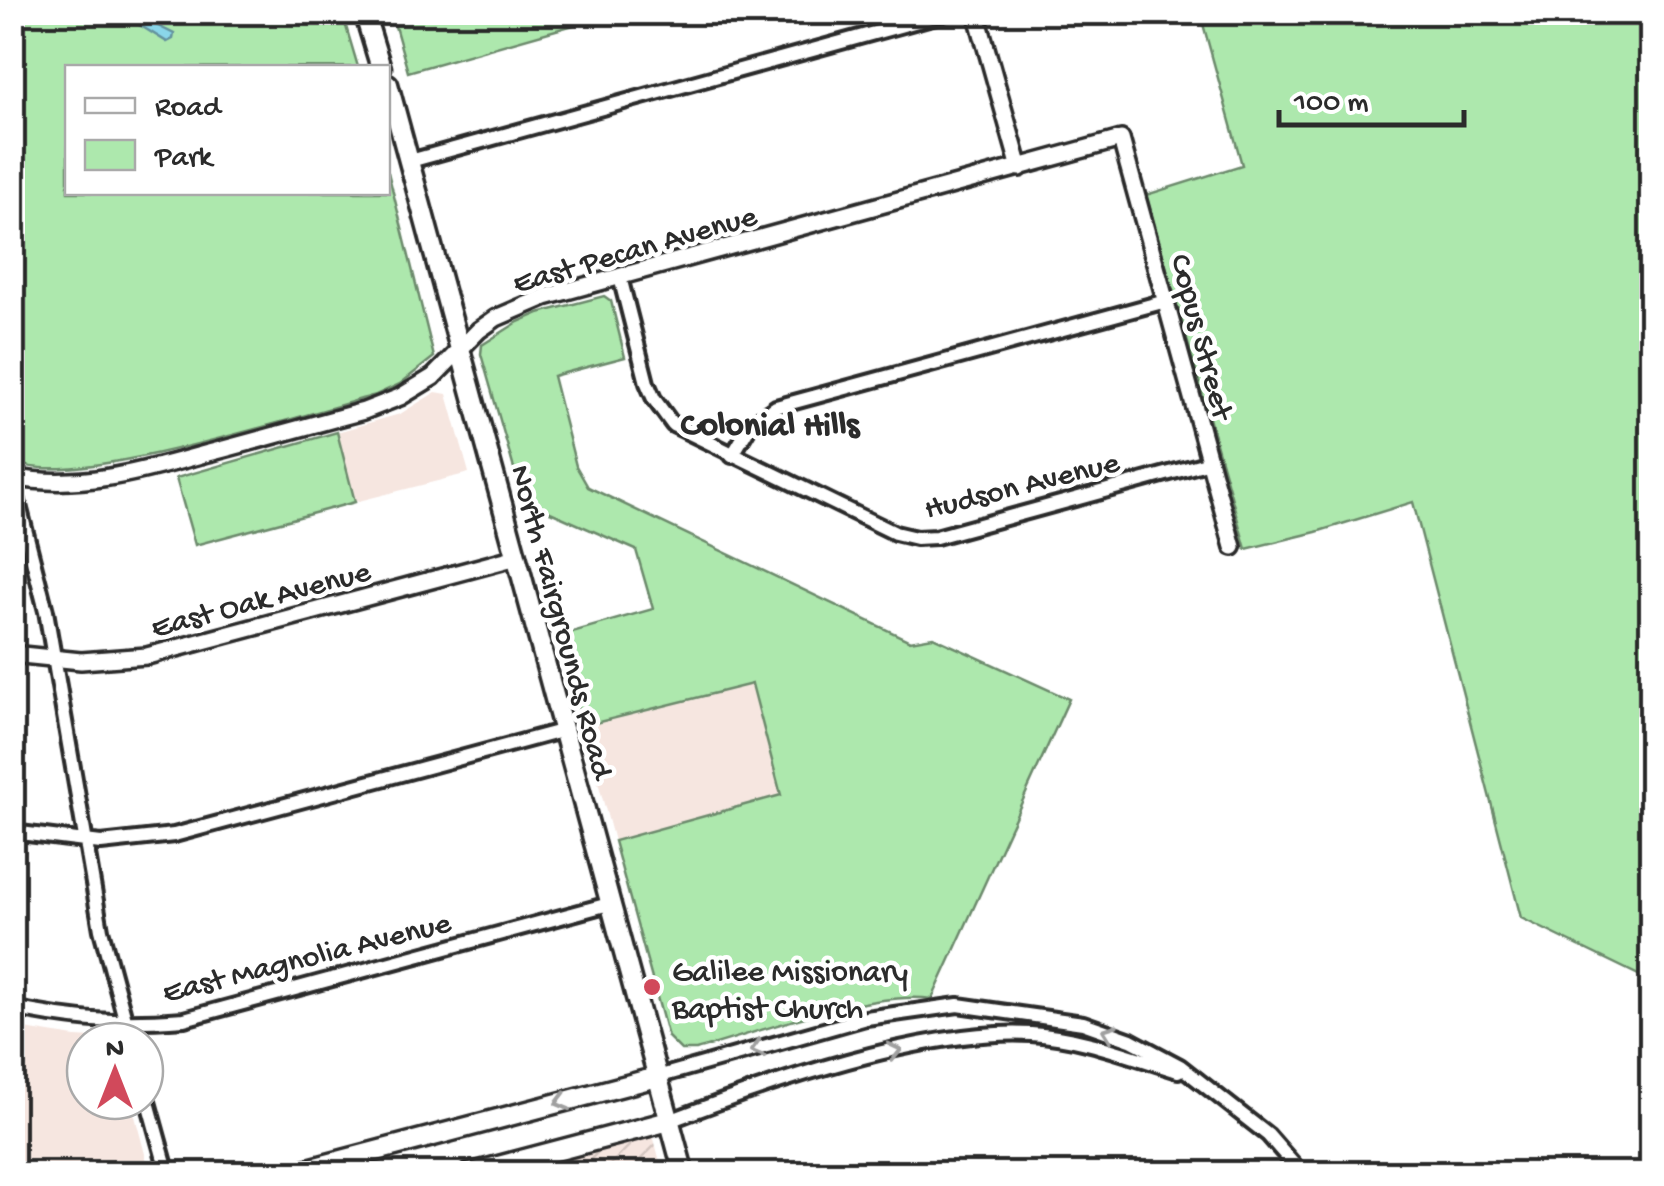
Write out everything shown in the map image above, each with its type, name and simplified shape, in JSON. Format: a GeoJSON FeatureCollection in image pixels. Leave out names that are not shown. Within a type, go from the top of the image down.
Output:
{"type":"FeatureCollection","features":[{"type":"Feature","properties":{"kind":"main road"},"geometry":{"type":"LineString","coordinates":[[364,12],[380,65]]}},
{"type":"Feature","properties":{"kind":"main road","name":"North Fairgrounds Road"},"geometry":{"type":"LineString","coordinates":[[390,91],[684,1174]]}},
{"type":"Feature","properties":{"kind":"main road"},"geometry":{"type":"LineString","coordinates":[[289,1174],[657,1077]]}},
{"type":"Feature","properties":{"kind":"main road"},"geometry":{"type":"LineString","coordinates":[[468,1174],[668,1121]]}},
{"type":"Feature","properties":{"kind":"street"},"geometry":{"type":"LineString","coordinates":[[410,161],[950,12]]}},
{"type":"Feature","properties":{"kind":"street"},"geometry":{"type":"LineString","coordinates":[[976,12],[1020,168]]}},
{"type":"Feature","properties":{"kind":"street","name":"East Pecan Avenue"},"geometry":{"type":"LineString","coordinates":[[12,478],[88,480],[134,474],[364,411],[400,397],[434,376],[479,330],[514,309],[620,276],[1120,140]]}},
{"type":"Feature","properties":{"kind":"street","name":"Copus Street"},"geometry":{"type":"LineString","coordinates":[[1120,140],[1234,547]]}},
{"type":"Feature","properties":{"kind":"street","name":"Hudson Avenue"},"geometry":{"type":"LineString","coordinates":[[620,276],[648,383],[663,414],[680,431],[891,532],[936,537],[1210,462]]}},
{"type":"Feature","properties":{"kind":"street"},"geometry":{"type":"LineString","coordinates":[[732,456],[751,424],[778,407],[1166,301]]}},
{"type":"Feature","properties":{"kind":"street"},"geometry":{"type":"LineString","coordinates":[[12,478],[39,580],[101,930],[125,1021]]}},
{"type":"Feature","properties":{"kind":"street","name":"East Oak Avenue"},"geometry":{"type":"LineString","coordinates":[[12,654],[104,660],[162,652],[517,557]]}},
{"type":"Feature","properties":{"kind":"street"},"geometry":{"type":"LineString","coordinates":[[12,832],[84,842],[122,842],[190,832],[561,731]]}},
{"type":"Feature","properties":{"kind":"street","name":"East Magnolia Avenue"},"geometry":{"type":"LineString","coordinates":[[146,1021],[196,1016],[609,904]]}},
{"type":"Feature","properties":{"kind":"street"},"geometry":{"type":"LineString","coordinates":[[657,1077],[866,1018],[958,1005],[1082,1023],[1131,1040],[1195,1077],[1268,1134],[1302,1174]]}},
{"type":"Feature","properties":{"kind":"street","name":"East Magnolia Avenue"},"geometry":{"type":"LineString","coordinates":[[12,1008],[82,1021]]}},
{"type":"Feature","properties":{"kind":"street"},"geometry":{"type":"LineString","coordinates":[[668,1121],[734,1096],[826,1069],[954,1039],[1028,1034],[1083,1040],[1195,1077]]}},
{"type":"Feature","properties":{"kind":"street"},"geometry":{"type":"LineString","coordinates":[[153,1121],[168,1174]]}},
{"type":"Feature","properties":{"kind":"shaded area"},"geometry":{"type":"Polygon","coordinates":[[[436,392],[447,394],[469,473],[355,502],[337,432],[400,414],[436,392]]]}},
{"type":"Feature","properties":{"kind":"shaded area"},"geometry":{"type":"Polygon","coordinates":[[[752,684],[781,795],[614,841],[583,726],[752,684]]]}},
{"type":"Feature","properties":{"kind":"shaded area"},"geometry":{"type":"Polygon","coordinates":[[[12,1027],[65,1035],[65,1121],[136,1121],[150,1173],[13,1173],[12,1027]]]}},
{"type":"Feature","properties":{"kind":"shaded area"},"geometry":{"type":"Polygon","coordinates":[[[644,1133],[653,1135],[663,1173],[493,1174],[644,1133]]]}},
{"type":"Feature","properties":{"kind":"green space"},"geometry":{"type":"Polygon","coordinates":[[[391,12],[616,12],[616,13],[408,72],[391,12]]]}},
{"type":"Feature","properties":{"kind":"green space"},"geometry":{"type":"Polygon","coordinates":[[[13,13],[342,13],[357,65],[65,65],[65,195],[390,195],[390,180],[434,357],[400,384],[376,395],[135,458],[43,468],[17,462],[13,446],[13,13]]]}},
{"type":"Feature","properties":{"kind":"green space"},"geometry":{"type":"Polygon","coordinates":[[[1200,13],[1651,13],[1651,981],[1521,918],[1413,502],[1246,549],[1146,195],[1242,165],[1200,13]]]}},
{"type":"Feature","properties":{"kind":"green space"},"geometry":{"type":"Polygon","coordinates":[[[604,296],[611,301],[625,357],[553,376],[576,466],[588,487],[910,641],[933,637],[1069,699],[932,999],[907,998],[847,1006],[696,1050],[681,1050],[668,1037],[614,841],[781,795],[752,684],[583,726],[558,636],[653,609],[636,550],[523,500],[481,354],[482,345],[518,322],[604,296]]]}},
{"type":"Feature","properties":{"kind":"green space"},"geometry":{"type":"Polygon","coordinates":[[[337,432],[355,502],[195,545],[176,478],[337,432]]]}},
{"type":"Feature","properties":{"kind":"water"},"geometry":{"type":"Polygon","coordinates":[[[92,13],[132,13],[174,34],[173,39],[167,42],[128,18],[114,20],[92,13]]]}},
{"type":"Feature","properties":{"kind":"place","name":"Galilee Missionary Baptist Church"},"geometry":{"type":"Point","coordinates":[652,987]}},
{"type":"Feature","properties":{"kind":"district","name":"Colonial Hills"},"geometry":{"type":"Point","coordinates":[770,422]}}]}
